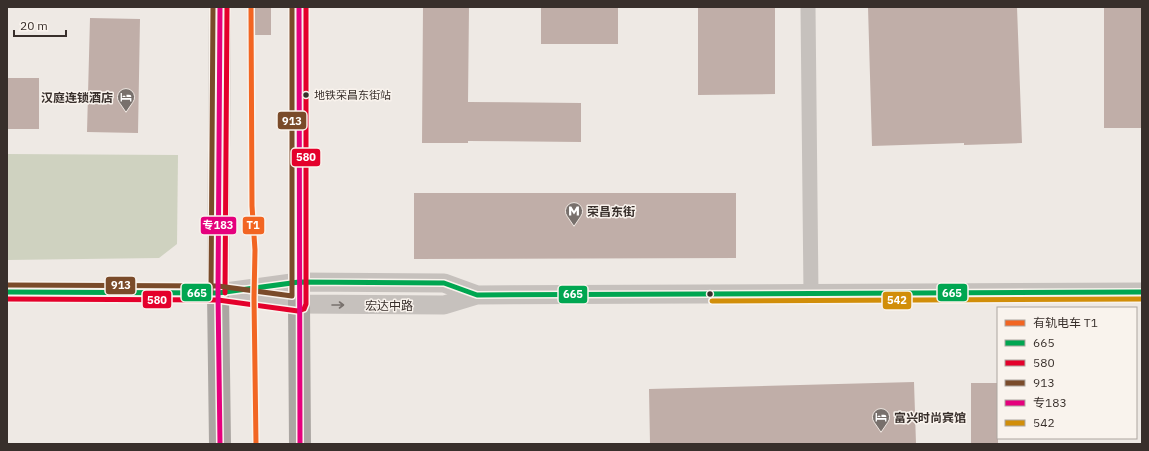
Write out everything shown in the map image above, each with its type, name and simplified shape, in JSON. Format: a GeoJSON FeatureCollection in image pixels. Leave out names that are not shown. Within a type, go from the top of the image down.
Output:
{"type":"FeatureCollection","features":[{"type":"Feature","properties":{"kind":"main road"},"geometry":{"type":"LineString","coordinates":[[220,7],[218,293],[220,444]]}},
{"type":"Feature","properties":{"kind":"main road"},"geometry":{"type":"LineString","coordinates":[[299,7],[300,444]]}},
{"type":"Feature","properties":{"kind":"street"},"geometry":{"type":"LineString","coordinates":[[808,7],[811,294]]}},
{"type":"Feature","properties":{"kind":"street","name":"宏达中路"},"geometry":{"type":"LineString","coordinates":[[218,293],[299,282],[444,283],[477,295]]}},
{"type":"Feature","properties":{"kind":"street"},"geometry":{"type":"LineString","coordinates":[[7,292],[218,293]]}},
{"type":"Feature","properties":{"kind":"street","name":"宏达中路"},"geometry":{"type":"LineString","coordinates":[[218,293],[299,304],[444,305],[477,295],[1142,292]]}},
{"type":"Feature","properties":{"kind":"green space"},"geometry":{"type":"Polygon","coordinates":[[[7,154],[178,155],[177,244],[159,258],[7,260],[7,154]]]}},
{"type":"Feature","properties":{"kind":"building"},"geometry":{"type":"Polygon","coordinates":[[[255,7],[271,7],[271,35],[255,35],[255,7]]]}},
{"type":"Feature","properties":{"kind":"building"},"geometry":{"type":"Polygon","coordinates":[[[423,7],[469,7],[468,102],[581,103],[581,142],[468,141],[468,143],[422,143],[423,7]]]}},
{"type":"Feature","properties":{"kind":"building"},"geometry":{"type":"Polygon","coordinates":[[[541,7],[618,7],[618,44],[541,44],[541,7]]]}},
{"type":"Feature","properties":{"kind":"building"},"geometry":{"type":"Polygon","coordinates":[[[698,7],[775,7],[775,94],[698,95],[698,7]]]}},
{"type":"Feature","properties":{"kind":"building"},"geometry":{"type":"Polygon","coordinates":[[[868,7],[1017,7],[1022,143],[872,146],[868,7]]]}},
{"type":"Feature","properties":{"kind":"building"},"geometry":{"type":"Polygon","coordinates":[[[1104,7],[1142,7],[1142,128],[1104,128],[1104,7]]]}},
{"type":"Feature","properties":{"kind":"building"},"geometry":{"type":"Polygon","coordinates":[[[90,18],[140,19],[138,133],[87,132],[90,18]]]}},
{"type":"Feature","properties":{"kind":"building"},"geometry":{"type":"Polygon","coordinates":[[[7,78],[39,78],[39,129],[7,129],[7,78]]]}},
{"type":"Feature","properties":{"kind":"building","name":"荣昌东街"},"geometry":{"type":"Polygon","coordinates":[[[414,193],[736,193],[736,258],[414,259],[414,193]]]}},
{"type":"Feature","properties":{"kind":"building"},"geometry":{"type":"Polygon","coordinates":[[[914,382],[916,444],[650,444],[649,389],[914,382]]]}},
{"type":"Feature","properties":{"kind":"building"},"geometry":{"type":"Polygon","coordinates":[[[971,383],[997,383],[998,444],[971,444],[971,383]]]}},
{"type":"Feature","properties":{"kind":"tram line","name":"T1"},"geometry":{"type":"LineString","coordinates":[[251,7],[252,206],[255,250],[254,298],[256,444]]}},
{"type":"Feature","properties":{"kind":"transit line","name":"913"},"geometry":{"type":"LineString","coordinates":[[211,293],[213,7]]}},
{"type":"Feature","properties":{"kind":"transit line","name":"专183"},"geometry":{"type":"LineString","coordinates":[[220,7],[218,293],[220,444]]}},
{"type":"Feature","properties":{"kind":"transit line","name":"580"},"geometry":{"type":"LineString","coordinates":[[225,293],[227,7]]}},
{"type":"Feature","properties":{"kind":"transit line","name":"913"},"geometry":{"type":"LineString","coordinates":[[7,285],[218,286],[292,296],[292,7]]}},
{"type":"Feature","properties":{"kind":"transit line","name":"专183"},"geometry":{"type":"LineString","coordinates":[[299,7],[300,444]]}},
{"type":"Feature","properties":{"kind":"transit line","name":"580"},"geometry":{"type":"LineString","coordinates":[[7,299],[218,300],[298,311],[304,309],[306,304],[306,7]]}},
{"type":"Feature","properties":{"kind":"transit line","name":"665"},"geometry":{"type":"LineString","coordinates":[[7,292],[218,293],[299,282],[444,283],[477,295],[1142,292]]}},
{"type":"Feature","properties":{"kind":"transit line","name":"542"},"geometry":{"type":"LineString","coordinates":[[712,301],[1142,299]]}},
{"type":"Feature","properties":{"kind":"place","name":"地铁荣昌东街站"},"geometry":{"type":"Point","coordinates":[306,95]}},
{"type":"Feature","properties":{"kind":"place","name":"汉庭连锁酒店"},"geometry":{"type":"Point","coordinates":[126,112]}},
{"type":"Feature","properties":{"kind":"place","name":"荣昌东街"},"geometry":{"type":"Point","coordinates":[574,226]}},
{"type":"Feature","properties":{"kind":"place","name":"富兴时尚宾馆"},"geometry":{"type":"Point","coordinates":[881,432]}}]}
